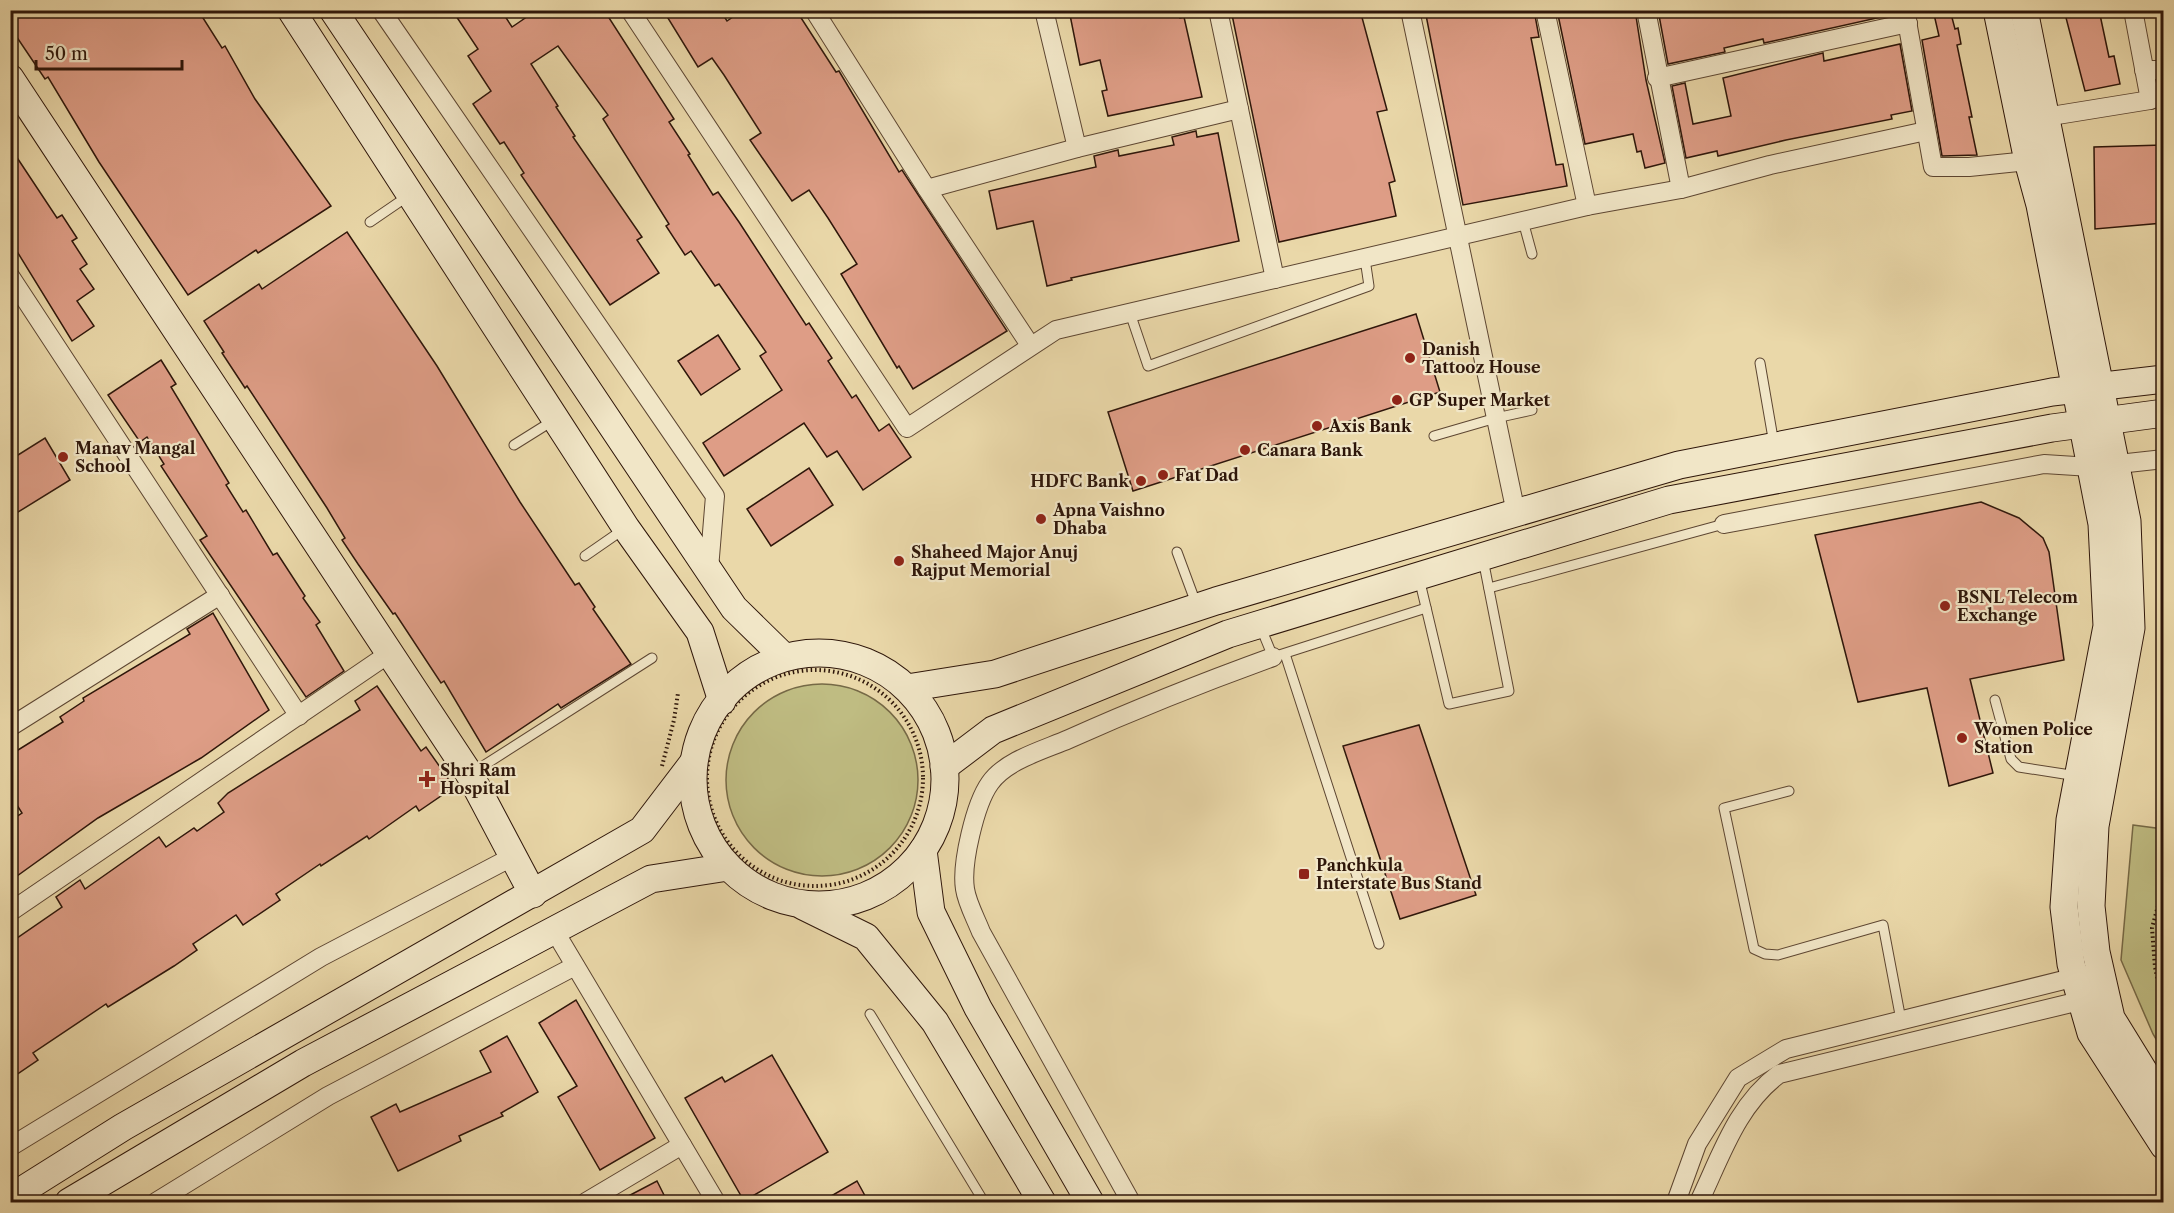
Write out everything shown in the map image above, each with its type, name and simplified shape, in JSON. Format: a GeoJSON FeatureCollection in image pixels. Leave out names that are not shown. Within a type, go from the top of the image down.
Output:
{"type":"FeatureCollection","features":[{"type":"Feature","properties":{"kind":"street"},"geometry":{"type":"LineString","coordinates":[[291,10],[626,528],[700,632],[722,701]]}},
{"type":"Feature","properties":{"kind":"street"},"geometry":{"type":"LineString","coordinates":[[333,10],[734,608],[784,657]]}},
{"type":"Feature","properties":{"kind":"street"},"geometry":{"type":"LineString","coordinates":[[381,10],[715,496],[709,569]]}},
{"type":"Feature","properties":{"kind":"street"},"geometry":{"type":"LineString","coordinates":[[630,10],[907,428],[1056,330],[1587,206],[1681,189],[1770,165],[1926,131]]}},
{"type":"Feature","properties":{"kind":"street"},"geometry":{"type":"LineString","coordinates":[[814,10],[927,189],[1030,345]]}},
{"type":"Feature","properties":{"kind":"street"},"geometry":{"type":"LineString","coordinates":[[1044,10],[1077,148]]}},
{"type":"Feature","properties":{"kind":"street"},"geometry":{"type":"LineString","coordinates":[[1218,10],[1275,279]]}},
{"type":"Feature","properties":{"kind":"street"},"geometry":{"type":"LineString","coordinates":[[1410,10],[1516,513]]}},
{"type":"Feature","properties":{"kind":"street"},"geometry":{"type":"LineString","coordinates":[[1545,10],[1587,206]]}},
{"type":"Feature","properties":{"kind":"street"},"geometry":{"type":"LineString","coordinates":[[1646,10],[1657,78],[1681,189]]}},
{"type":"Feature","properties":{"kind":"street"},"geometry":{"type":"LineString","coordinates":[[1997,10],[2028,161],[2088,388]]}},
{"type":"Feature","properties":{"kind":"street"},"geometry":{"type":"LineString","coordinates":[[2024,10],[2045,117],[2094,422],[2103,465],[2127,521],[2132,628],[2095,826],[2091,906],[2091,1033],[2163,1146]]}},
{"type":"Feature","properties":{"kind":"street"},"geometry":{"type":"LineString","coordinates":[[2045,117],[2157,98],[2145,70],[2133,10]]}},
{"type":"Feature","properties":{"kind":"street"},"geometry":{"type":"LineString","coordinates":[[1657,78],[1906,17],[1933,167],[2028,161]]}},
{"type":"Feature","properties":{"kind":"street"},"geometry":{"type":"LineString","coordinates":[[2145,70],[2163,70]]}},
{"type":"Feature","properties":{"kind":"street"},"geometry":{"type":"LineString","coordinates":[[10,78],[470,775],[532,894]]}},
{"type":"Feature","properties":{"kind":"street"},"geometry":{"type":"LineString","coordinates":[[927,189],[1077,148],[1239,109]]}},
{"type":"Feature","properties":{"kind":"street"},"geometry":{"type":"LineString","coordinates":[[10,276],[18,303],[220,595],[299,716]]}},
{"type":"Feature","properties":{"kind":"street"},"geometry":{"type":"LineString","coordinates":[[907,688],[996,674],[1197,607],[1679,465],[2088,388],[2163,379]]}},
{"type":"Feature","properties":{"kind":"street"},"geometry":{"type":"LineString","coordinates":[[944,767],[993,730],[1228,634],[1669,500],[2094,422],[2163,413]]}},
{"type":"Feature","properties":{"kind":"street"},"geometry":{"type":"LineString","coordinates":[[1724,524],[2044,464],[2103,465],[2163,459]]}},
{"type":"Feature","properties":{"kind":"street"},"geometry":{"type":"LineString","coordinates":[[2103,465],[2102,524],[2107,626],[2070,820],[2064,907],[2091,986],[2163,1104]]}},
{"type":"Feature","properties":{"kind":"street"},"geometry":{"type":"LineString","coordinates":[[10,727],[220,595]]}},
{"type":"Feature","properties":{"kind":"street"},"geometry":{"type":"LineString","coordinates":[[14,1203],[11,1198],[123,1126],[642,830],[693,763],[707,719],[738,681],[784,657],[827,652],[853,657],[881,668],[907,688],[932,723],[944,767],[944,793],[939,815],[923,850],[889,884],[843,903],[799,904]]}},
{"type":"Feature","properties":{"kind":"street"},"geometry":{"type":"LineString","coordinates":[[11,910],[390,653]]}},
{"type":"Feature","properties":{"kind":"street"},"geometry":{"type":"LineString","coordinates":[[1131,1203],[981,932],[965,890],[964,870],[979,803],[990,783],[1003,770],[1036,753],[1188,687],[1279,656]]}},
{"type":"Feature","properties":{"kind":"street"},"geometry":{"type":"LineString","coordinates":[[693,763],[695,806],[705,834],[728,867],[754,888],[777,899],[799,904],[866,937],[935,1022],[1042,1203]]}},
{"type":"Feature","properties":{"kind":"street"},"geometry":{"type":"LineString","coordinates":[[923,850],[931,912],[978,1008],[1090,1203]]}},
{"type":"Feature","properties":{"kind":"street"},"geometry":{"type":"LineString","coordinates":[[10,1147],[321,957],[512,857]]}},
{"type":"Feature","properties":{"kind":"street"},"geometry":{"type":"LineString","coordinates":[[69,1203],[303,1063],[651,879],[728,867]]}},
{"type":"Feature","properties":{"kind":"street"},"geometry":{"type":"LineString","coordinates":[[554,930],[716,1203]]}},
{"type":"Feature","properties":{"kind":"street"},"geometry":{"type":"LineString","coordinates":[[156,1203],[328,1096],[575,966]]}},
{"type":"Feature","properties":{"kind":"street"},"geometry":{"type":"LineString","coordinates":[[1676,1203],[1697,1144],[1738,1078],[1786,1048],[1901,1020],[2091,986]]}},
{"type":"Feature","properties":{"kind":"street"},"geometry":{"type":"LineString","coordinates":[[1699,1203],[1741,1113],[1768,1082],[1779,1074],[2091,986]]}},
{"type":"Feature","properties":{"kind":"street"},"geometry":{"type":"LineString","coordinates":[[586,1203],[609,1197],[682,1145]]}},
{"type":"Feature","properties":{"kind":"lane"},"geometry":{"type":"LineString","coordinates":[[370,222],[411,194]]}},
{"type":"Feature","properties":{"kind":"lane"},"geometry":{"type":"LineString","coordinates":[[1523,222],[1532,254]]}},
{"type":"Feature","properties":{"kind":"lane"},"geometry":{"type":"LineString","coordinates":[[1130,313],[1148,366],[1369,286],[1365,259]]}},
{"type":"Feature","properties":{"kind":"lane"},"geometry":{"type":"LineString","coordinates":[[1760,363],[1775,447]]}},
{"type":"Feature","properties":{"kind":"lane"},"geometry":{"type":"LineString","coordinates":[[1434,436],[1532,410]]}},
{"type":"Feature","properties":{"kind":"lane"},"geometry":{"type":"LineString","coordinates":[[514,445],[556,418]]}},
{"type":"Feature","properties":{"kind":"lane"},"geometry":{"type":"LineString","coordinates":[[1489,588],[1724,524]]}},
{"type":"Feature","properties":{"kind":"lane"},"geometry":{"type":"LineString","coordinates":[[585,555],[626,528]]}},
{"type":"Feature","properties":{"kind":"lane"},"geometry":{"type":"LineString","coordinates":[[1177,552],[1197,607]]}},
{"type":"Feature","properties":{"kind":"lane"},"geometry":{"type":"LineString","coordinates":[[1418,576],[1449,704],[1509,691],[1482,557]]}},
{"type":"Feature","properties":{"kind":"lane"},"geometry":{"type":"LineString","coordinates":[[1279,656],[1426,608]]}},
{"type":"Feature","properties":{"kind":"lane"},"geometry":{"type":"LineString","coordinates":[[1260,624],[1279,656],[1379,944]]}},
{"type":"Feature","properties":{"kind":"lane"},"geometry":{"type":"LineString","coordinates":[[470,775],[652,658]]}},
{"type":"Feature","properties":{"kind":"lane"},"geometry":{"type":"LineString","coordinates":[[1995,700],[2011,759],[2019,766],[2079,776]]}},
{"type":"Feature","properties":{"kind":"lane"},"geometry":{"type":"LineString","coordinates":[[1789,791],[1724,808],[1754,949],[1765,954],[1778,955],[1883,925],[1901,1020]]}},
{"type":"Feature","properties":{"kind":"lane"},"geometry":{"type":"LineString","coordinates":[[870,1014],[984,1203]]}},
{"type":"Feature","properties":{"kind":"path"},"geometry":{"type":"LineString","coordinates":[[816,669],[852,676],[883,693],[907,721],[921,754],[923,790],[913,824],[893,854],[865,875],[831,886],[795,886],[762,874],[734,851],[715,821],[706,787],[710,751],[724,718],[749,692],[781,675],[816,669]]}},
{"type":"Feature","properties":{"kind":"path"},"geometry":{"type":"LineString","coordinates":[[658,775],[674,720],[678,693]]}},
{"type":"Feature","properties":{"kind":"path"},"geometry":{"type":"LineString","coordinates":[[2163,884],[2152,928],[2155,967],[2163,1010]]}},
{"type":"Feature","properties":{"kind":"shaded area"},"geometry":{"type":"Polygon","coordinates":[[[2163,663],[2163,716],[2158,715],[2163,663]]]}},
{"type":"Feature","properties":{"kind":"shaded area"},"geometry":{"type":"Polygon","coordinates":[[[831,684],[841,685],[867,695],[883,705],[897,719],[911,743],[917,761],[917,799],[911,817],[897,841],[883,855],[859,869],[841,875],[813,876],[803,875],[777,865],[761,855],[747,841],[733,817],[727,799],[726,771],[727,761],[737,735],[747,719],[761,705],[785,691],[803,685],[831,684]]]}},
{"type":"Feature","properties":{"kind":"shaded area"},"geometry":{"type":"Polygon","coordinates":[[[2133,825],[2163,829],[2163,1051],[2153,1034],[2121,960],[2133,825]]]}},
{"type":"Feature","properties":{"kind":"building"},"geometry":{"type":"Polygon","coordinates":[[[10,10],[198,10],[222,48],[225,46],[255,99],[331,206],[258,253],[256,250],[188,295],[99,162],[48,77],[45,79],[10,27],[10,10]]]}},
{"type":"Feature","properties":{"kind":"building"},"geometry":{"type":"Polygon","coordinates":[[[452,10],[501,10],[512,27],[537,10],[604,10],[674,119],[669,122],[713,195],[718,192],[806,325],[809,323],[832,358],[828,361],[852,398],[856,395],[879,431],[889,424],[911,457],[863,490],[837,451],[827,457],[804,423],[724,476],[703,443],[782,390],[760,356],[766,352],[719,284],[715,286],[691,251],[685,255],[666,226],[669,224],[603,119],[608,115],[558,46],[531,64],[558,106],[556,107],[575,136],[573,137],[642,237],[637,240],[659,273],[610,305],[521,175],[524,173],[504,142],[500,144],[473,104],[491,91],[468,56],[478,49],[452,10]]]}},
{"type":"Feature","properties":{"kind":"building"},"geometry":{"type":"Polygon","coordinates":[[[663,10],[720,10],[727,21],[743,10],[796,10],[836,72],[839,71],[899,172],[902,170],[1007,331],[913,389],[899,366],[897,368],[841,274],[857,264],[828,218],[809,190],[792,201],[750,140],[761,133],[724,75],[712,58],[698,67],[663,10]]]}},
{"type":"Feature","properties":{"kind":"building"},"geometry":{"type":"Polygon","coordinates":[[[1069,10],[1178,10],[1180,18],[1184,17],[1202,97],[1108,116],[1102,91],[1107,90],[1100,60],[1080,65],[1069,10]]]}},
{"type":"Feature","properties":{"kind":"building"},"geometry":{"type":"Polygon","coordinates":[[[1231,10],[1360,10],[1387,110],[1377,112],[1395,181],[1389,183],[1396,216],[1279,242],[1231,10]]]}},
{"type":"Feature","properties":{"kind":"building"},"geometry":{"type":"Polygon","coordinates":[[[1425,10],[1534,10],[1539,37],[1531,38],[1556,165],[1563,164],[1567,186],[1463,205],[1425,10]]]}},
{"type":"Feature","properties":{"kind":"building"},"geometry":{"type":"Polygon","coordinates":[[[1557,10],[1635,10],[1646,80],[1665,163],[1645,168],[1641,151],[1637,152],[1633,134],[1585,144],[1557,10]]]}},
{"type":"Feature","properties":{"kind":"building"},"geometry":{"type":"Polygon","coordinates":[[[1658,10],[1885,10],[1886,16],[1764,43],[1763,39],[1724,48],[1725,52],[1668,64],[1658,10]]]}},
{"type":"Feature","properties":{"kind":"building"},"geometry":{"type":"Polygon","coordinates":[[[1933,10],[1950,10],[1955,29],[1958,28],[1961,44],[1957,45],[1972,117],[1969,117],[1977,155],[1942,156],[1922,40],[1939,36],[1933,10]]]}},
{"type":"Feature","properties":{"kind":"building"},"geometry":{"type":"Polygon","coordinates":[[[2064,10],[2099,10],[2109,57],[2114,56],[2120,84],[2085,91],[2064,10]]]}},
{"type":"Feature","properties":{"kind":"building"},"geometry":{"type":"Polygon","coordinates":[[[1900,44],[1912,111],[1891,115],[1892,119],[1718,156],[1717,151],[1686,158],[1672,86],[1685,83],[1693,124],[1731,116],[1723,78],[1823,53],[1824,61],[1900,44]]]}},
{"type":"Feature","properties":{"kind":"building"},"geometry":{"type":"Polygon","coordinates":[[[1196,131],[1197,137],[1218,133],[1239,241],[1071,278],[1072,280],[1047,286],[1033,221],[997,229],[989,191],[1096,167],[1094,156],[1118,150],[1119,156],[1174,145],[1172,137],[1196,131]]]}},
{"type":"Feature","properties":{"kind":"building"},"geometry":{"type":"Polygon","coordinates":[[[2163,145],[2163,223],[2095,229],[2094,147],[2163,145]]]}},
{"type":"Feature","properties":{"kind":"building"},"geometry":{"type":"Polygon","coordinates":[[[10,147],[57,218],[62,215],[77,238],[72,241],[87,264],[80,269],[94,289],[77,301],[94,326],[72,341],[10,240],[10,147]]]}},
{"type":"Feature","properties":{"kind":"building"},"geometry":{"type":"Polygon","coordinates":[[[347,232],[437,366],[520,502],[575,585],[579,583],[595,607],[593,609],[631,664],[561,708],[558,704],[486,752],[444,681],[441,683],[395,613],[393,614],[342,540],[345,538],[327,508],[247,386],[245,388],[204,321],[259,284],[262,289],[347,232]]]}},
{"type":"Feature","properties":{"kind":"building"},"geometry":{"type":"Polygon","coordinates":[[[1416,314],[1440,392],[1133,491],[1108,412],[1416,314]]]}},
{"type":"Feature","properties":{"kind":"building"},"geometry":{"type":"Polygon","coordinates":[[[718,335],[740,369],[701,395],[678,361],[718,335]]]}},
{"type":"Feature","properties":{"kind":"building"},"geometry":{"type":"Polygon","coordinates":[[[161,360],[176,384],[171,387],[229,483],[226,485],[243,512],[246,510],[273,555],[277,553],[305,596],[303,598],[320,622],[316,625],[344,671],[306,697],[200,540],[207,536],[161,466],[164,464],[147,437],[140,442],[108,395],[161,360]]]}},
{"type":"Feature","properties":{"kind":"building"},"geometry":{"type":"Polygon","coordinates":[[[45,438],[70,480],[10,517],[10,460],[45,438]]]}},
{"type":"Feature","properties":{"kind":"building"},"geometry":{"type":"Polygon","coordinates":[[[809,468],[833,505],[771,546],[747,509],[809,468]]]}},
{"type":"Feature","properties":{"kind":"building","name":"BSNL Telecom Exchange"},"geometry":{"type":"Polygon","coordinates":[[[1981,502],[2019,518],[2043,538],[2049,552],[2064,660],[1970,679],[1993,773],[1949,786],[1927,688],[1858,702],[1815,535],[1981,502]]]}},
{"type":"Feature","properties":{"kind":"building"},"geometry":{"type":"Polygon","coordinates":[[[213,613],[269,710],[201,758],[98,818],[17,876],[10,866],[10,821],[22,813],[10,794],[10,755],[63,722],[60,717],[84,701],[83,698],[190,634],[187,629],[213,613]]]}},
{"type":"Feature","properties":{"kind":"building"},"geometry":{"type":"Polygon","coordinates":[[[377,686],[421,751],[426,747],[454,787],[419,811],[416,806],[369,839],[367,836],[321,866],[320,864],[276,894],[280,900],[243,925],[236,915],[193,944],[197,950],[174,966],[108,1007],[106,1004],[33,1053],[38,1060],[10,1079],[10,943],[62,907],[56,897],[80,880],[85,889],[159,837],[166,847],[194,828],[197,831],[224,812],[218,803],[228,793],[360,710],[355,701],[377,686]]]}},
{"type":"Feature","properties":{"kind":"building"},"geometry":{"type":"Polygon","coordinates":[[[1419,725],[1476,895],[1400,919],[1343,746],[1419,725]]]}},
{"type":"Feature","properties":{"kind":"building"},"geometry":{"type":"Polygon","coordinates":[[[576,1000],[655,1138],[600,1170],[558,1097],[577,1086],[539,1023],[576,1000]]]}},
{"type":"Feature","properties":{"kind":"building"},"geometry":{"type":"Polygon","coordinates":[[[507,1036],[538,1092],[501,1113],[503,1116],[459,1136],[461,1141],[398,1171],[371,1117],[396,1104],[400,1112],[491,1072],[480,1051],[507,1036]]]}},
{"type":"Feature","properties":{"kind":"building"},"geometry":{"type":"Polygon","coordinates":[[[772,1055],[828,1152],[744,1201],[685,1098],[722,1077],[725,1082],[772,1055]]]}},
{"type":"Feature","properties":{"kind":"building"},"geometry":{"type":"Polygon","coordinates":[[[657,1181],[668,1203],[615,1203],[657,1181]]]}},
{"type":"Feature","properties":{"kind":"building"},"geometry":{"type":"Polygon","coordinates":[[[857,1181],[869,1203],[819,1203],[857,1181]]]}},
{"type":"Feature","properties":{"kind":"place","name":"Danish Tattooz House"},"geometry":{"type":"Point","coordinates":[1410,358]}},
{"type":"Feature","properties":{"kind":"place","name":"GP Super Market"},"geometry":{"type":"Point","coordinates":[1397,400]}},
{"type":"Feature","properties":{"kind":"place","name":"Axis Bank"},"geometry":{"type":"Point","coordinates":[1317,426]}},
{"type":"Feature","properties":{"kind":"place","name":"Canara Bank"},"geometry":{"type":"Point","coordinates":[1245,450]}},
{"type":"Feature","properties":{"kind":"place","name":"Manav Mangal School"},"geometry":{"type":"Point","coordinates":[63,457]}},
{"type":"Feature","properties":{"kind":"place","name":"Fat Dad"},"geometry":{"type":"Point","coordinates":[1163,475]}},
{"type":"Feature","properties":{"kind":"place","name":"HDFC Bank"},"geometry":{"type":"Point","coordinates":[1141,481]}},
{"type":"Feature","properties":{"kind":"place","name":"Apna Vaishno Dhaba"},"geometry":{"type":"Point","coordinates":[1041,519]}},
{"type":"Feature","properties":{"kind":"place","name":"Shaheed Major Anuj Rajput Memorial"},"geometry":{"type":"Point","coordinates":[899,561]}},
{"type":"Feature","properties":{"kind":"place","name":"BSNL Telecom Exchange"},"geometry":{"type":"Point","coordinates":[1945,606]}},
{"type":"Feature","properties":{"kind":"place","name":"Women Police Station"},"geometry":{"type":"Point","coordinates":[1962,738]}},
{"type":"Feature","properties":{"kind":"place","name":"Shri Ram Hospital"},"geometry":{"type":"Point","coordinates":[427,779]}},
{"type":"Feature","properties":{"kind":"place","name":"Panchkula Interstate Bus Stand"},"geometry":{"type":"Point","coordinates":[1304,874]}}]}
